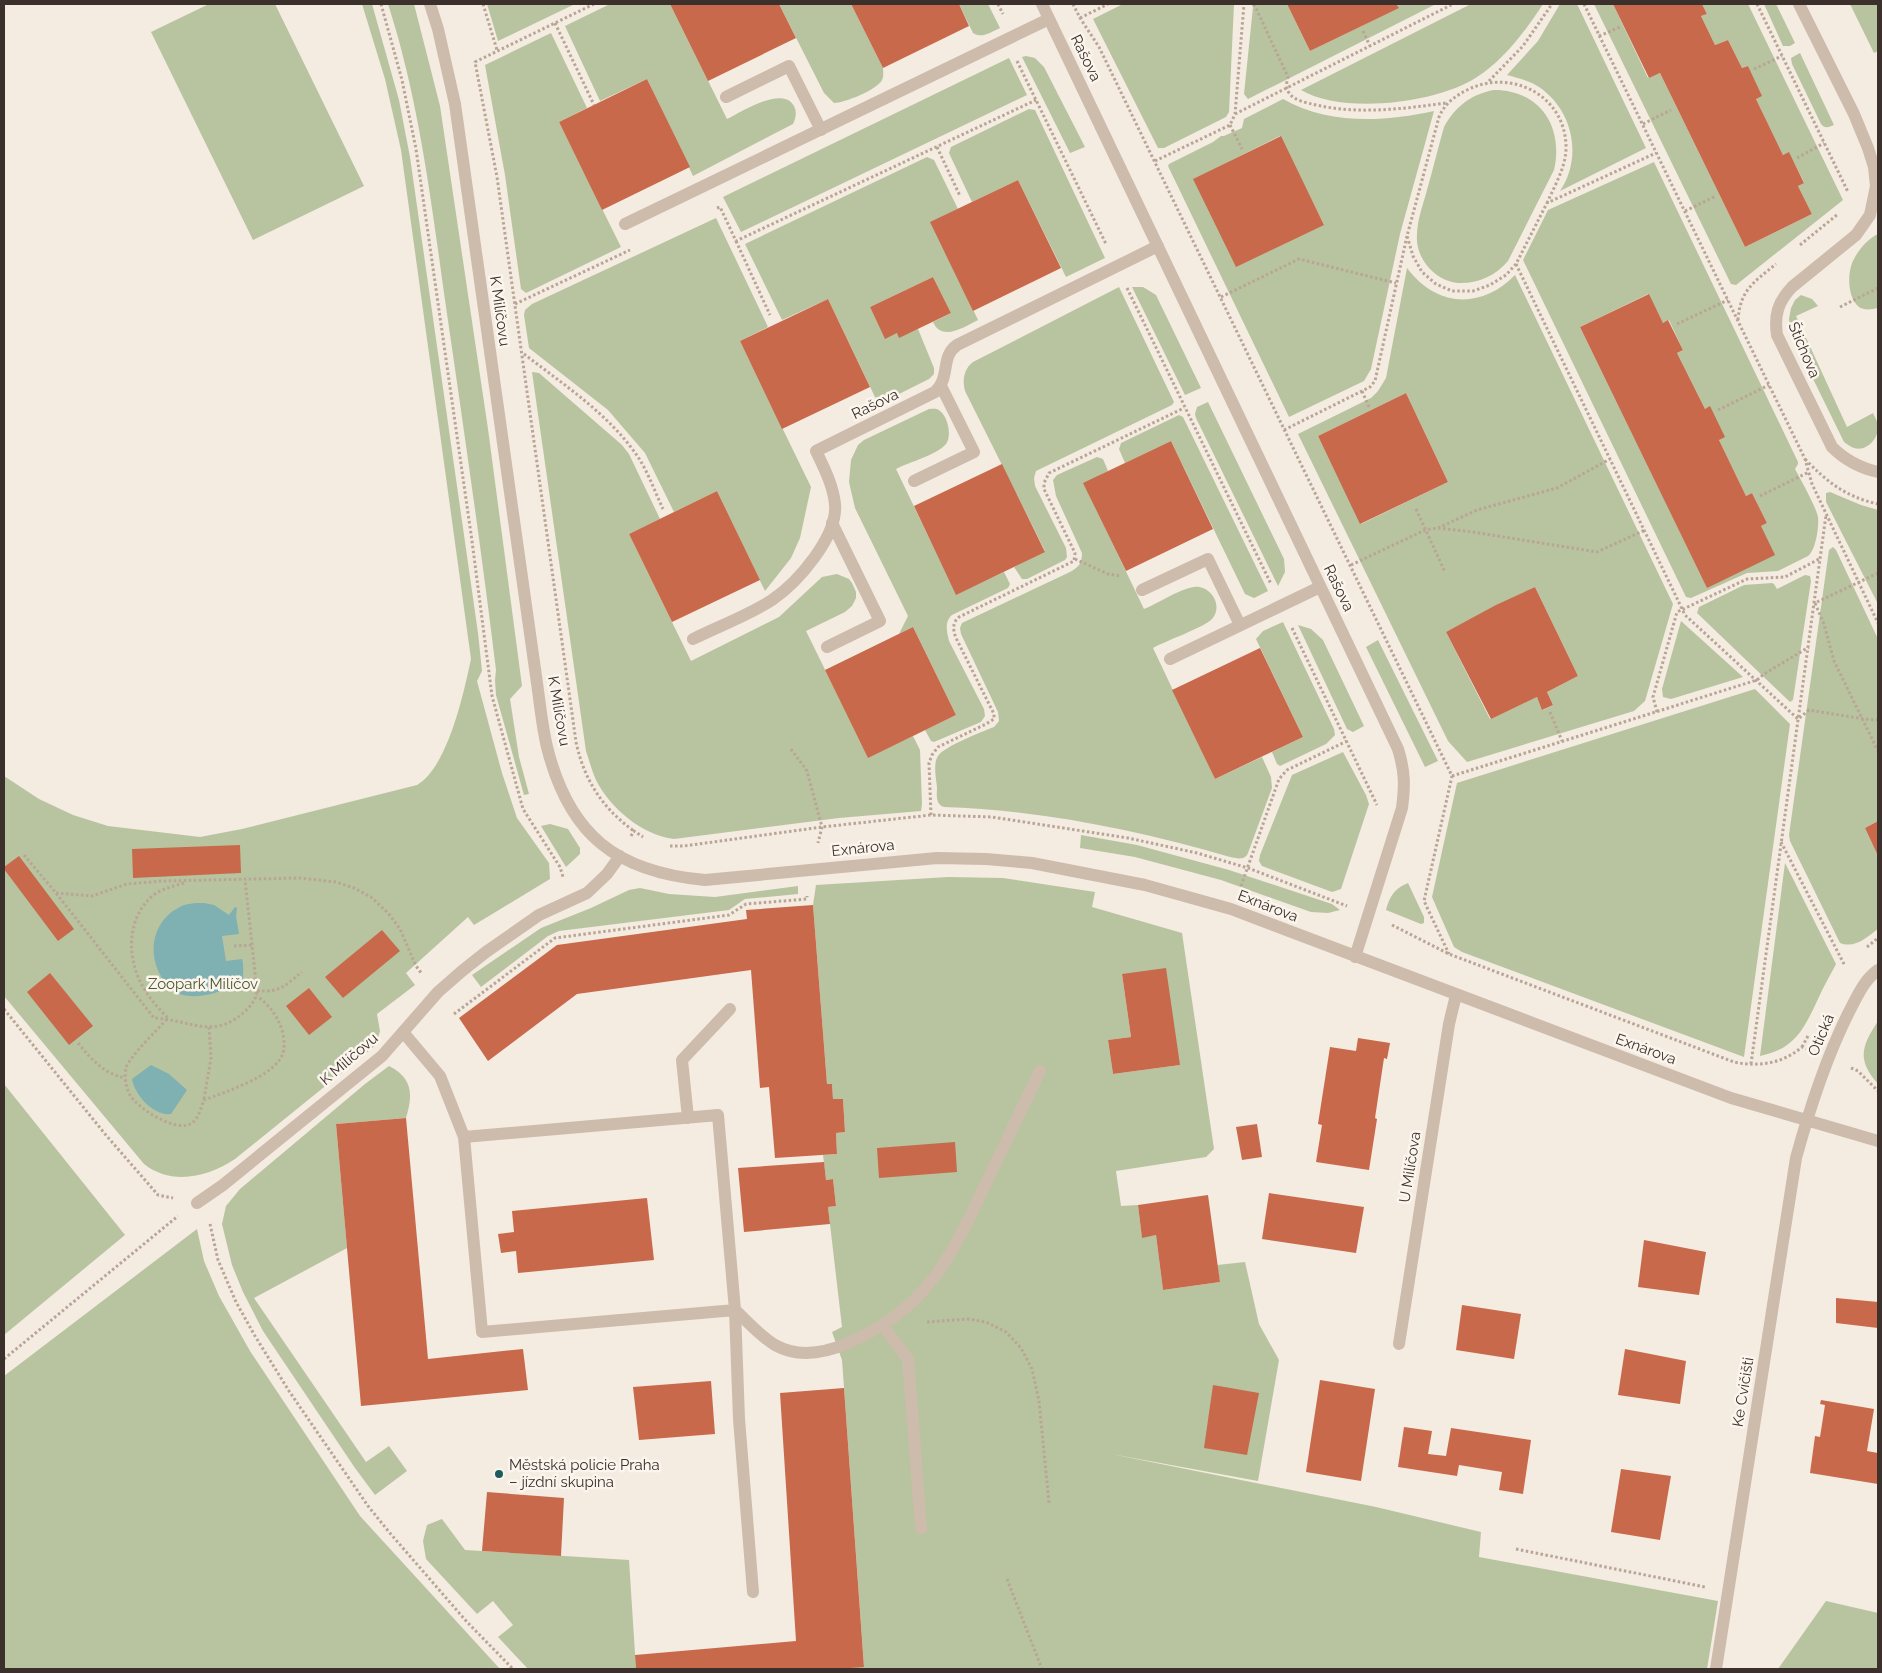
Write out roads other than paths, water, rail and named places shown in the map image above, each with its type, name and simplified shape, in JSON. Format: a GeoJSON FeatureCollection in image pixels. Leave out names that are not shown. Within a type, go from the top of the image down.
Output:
{"type":"FeatureCollection","features":[{"type":"Feature","properties":{"kind":"street","name":"K Milíčovu"},"geometry":{"type":"LineString","coordinates":[[196,1203],[223,1184],[382,1056],[438,992],[486,952],[539,916],[577,898],[595,886],[607,874],[620,856],[597,841],[577,819],[554,772],[547,746],[455,104],[438,29],[430,4]]}},
{"type":"Feature","properties":{"kind":"street","name":"Rašova"},"geometry":{"type":"LineString","coordinates":[[1042,4],[1398,749],[1404,769],[1404,790],[1398,825],[1355,957]]}},
{"type":"Feature","properties":{"kind":"street","name":"Štichova"},"geometry":{"type":"LineString","coordinates":[[1799,4],[1854,114],[1868,148],[1877,186],[1874,204],[1865,224],[1856,235],[1792,287],[1783,297],[1777,309],[1775,322],[1777,335],[1832,447],[1846,460],[1878,472]]}},
{"type":"Feature","properties":{"kind":"street"},"geometry":{"type":"LineString","coordinates":[[624,224],[1049,20]]}},
{"type":"Feature","properties":{"kind":"street"},"geometry":{"type":"LineString","coordinates":[[726,96],[789,66],[821,130]]}},
{"type":"Feature","properties":{"kind":"street"},"geometry":{"type":"LineString","coordinates":[[914,481],[974,452],[941,386],[948,355],[952,349],[1158,246]]}},
{"type":"Feature","properties":{"kind":"street","name":"Rašova"},"geometry":{"type":"LineString","coordinates":[[693,639],[770,601],[798,576],[819,552],[832,524],[835,507],[829,479],[816,451],[927,397],[941,386]]}},
{"type":"Feature","properties":{"kind":"street"},"geometry":{"type":"LineString","coordinates":[[827,646],[880,621],[832,524]]}},
{"type":"Feature","properties":{"kind":"street"},"geometry":{"type":"LineString","coordinates":[[1142,590],[1208,559],[1240,626]]}},
{"type":"Feature","properties":{"kind":"street"},"geometry":{"type":"LineString","coordinates":[[1170,659],[1320,587]]}},
{"type":"Feature","properties":{"kind":"street","name":"Exnárova"},"geometry":{"type":"LineString","coordinates":[[620,856],[640,867],[656,872],[677,877],[705,880],[937,858],[986,859],[1032,863],[1104,876],[1188,896],[1231,909],[1456,996],[1731,1098],[1878,1141]]}},
{"type":"Feature","properties":{"kind":"street","name":"Otická"},"geometry":{"type":"LineString","coordinates":[[1806,1120],[1828,1058],[1842,1026],[1862,987],[1872,974],[1878,970]]}},
{"type":"Feature","properties":{"kind":"street","name":"U Milíčova"},"geometry":{"type":"LineString","coordinates":[[1399,1344],[1448,1033],[1456,996]]}},
{"type":"Feature","properties":{"kind":"street"},"geometry":{"type":"LineString","coordinates":[[688,1118],[682,1060],[730,1009]]}},
{"type":"Feature","properties":{"kind":"street"},"geometry":{"type":"LineString","coordinates":[[403,1032],[440,1076],[464,1136],[482,1332],[735,1310],[775,1345],[800,1352],[817,1354],[838,1348],[883,1326],[914,1302],[930,1286],[961,1237],[1040,1071]]}},
{"type":"Feature","properties":{"kind":"street"},"geometry":{"type":"LineString","coordinates":[[464,1136],[718,1115],[735,1310],[739,1419],[753,1592]]}},
{"type":"Feature","properties":{"kind":"street","name":"Ke Cvičišti"},"geometry":{"type":"LineString","coordinates":[[1716,1669],[1792,1179],[1806,1120]]}},
{"type":"Feature","properties":{"kind":"street"},"geometry":{"type":"LineString","coordinates":[[883,1326],[908,1359],[921,1528]]}},
{"type":"Feature","properties":{"kind":"water"},"geometry":{"type":"Polygon","coordinates":[[[204,903],[214,905],[229,915],[235,907],[237,908],[236,916],[239,934],[222,936],[226,961],[242,959],[245,986],[241,990],[234,985],[205,995],[182,995],[169,988],[157,969],[154,949],[155,939],[162,921],[169,914],[181,906],[204,903]]]}},
{"type":"Feature","properties":{"kind":"water"},"geometry":{"type":"Polygon","coordinates":[[[151,1065],[169,1074],[187,1090],[171,1114],[164,1114],[152,1108],[141,1098],[134,1085],[132,1079],[151,1065]]]}},
{"type":"Feature","properties":{"kind":"place","name":"Městská policie Praha – jízdní skupina"},"geometry":{"type":"Point","coordinates":[499,1474]}},
{"type":"Feature","properties":{"kind":"park label","name":"Zoopark Milíčov"},"geometry":{"type":"Point","coordinates":[203,984]}}]}
